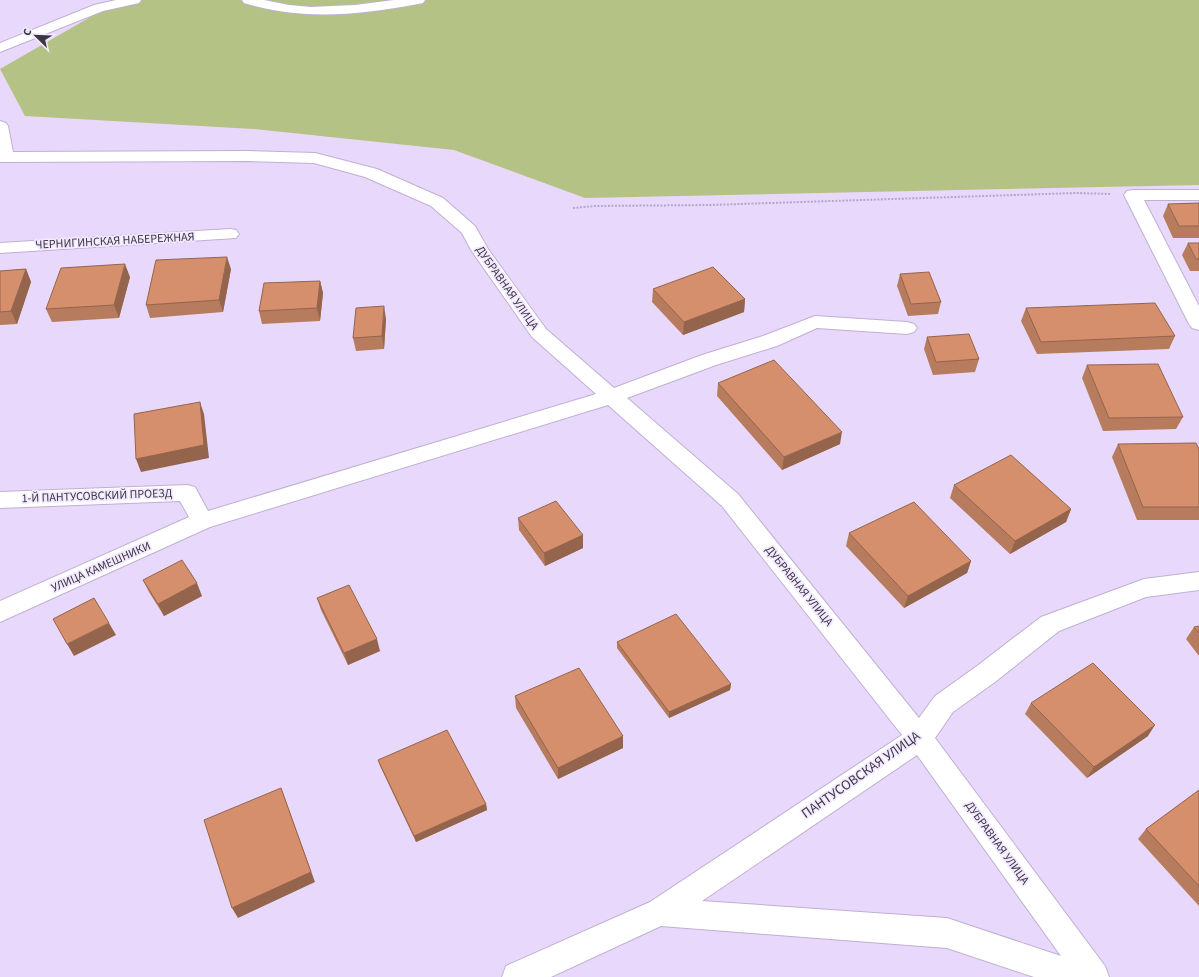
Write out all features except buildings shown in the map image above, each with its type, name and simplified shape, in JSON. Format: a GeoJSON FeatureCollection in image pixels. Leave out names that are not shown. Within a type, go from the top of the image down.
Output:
{"type":"FeatureCollection","features":[{"type":"Feature","properties":{"kind":"street"},"geometry":{"type":"LineString","coordinates":[[100,8],[113,0]]}},
{"type":"Feature","properties":{"kind":"street"},"geometry":{"type":"LineString","coordinates":[[0,48],[100,8],[134,0]]}},
{"type":"Feature","properties":{"kind":"street"},"geometry":{"type":"LineString","coordinates":[[249,0],[266,6],[304,11],[352,9],[418,0]]}},
{"type":"Feature","properties":{"kind":"street"},"geometry":{"type":"LineString","coordinates":[[0,126],[3,157]]}},
{"type":"Feature","properties":{"kind":"street","name":"ДУБРАВНАЯ УЛИЦА"},"geometry":{"type":"LineString","coordinates":[[3,157],[248,156],[315,158],[372,173],[437,202],[469,230],[480,250],[539,333],[730,500],[920,738],[1094,977]]}},
{"type":"Feature","properties":{"kind":"street"},"geometry":{"type":"LineString","coordinates":[[1199,195],[1133,195],[1199,324]]}},
{"type":"Feature","properties":{"kind":"street","name":"ЧЕРНИГИНСКАЯ НАБЕРЕЖНАЯ"},"geometry":{"type":"LineString","coordinates":[[0,248],[230,234]]}},
{"type":"Feature","properties":{"kind":"street"},"geometry":{"type":"LineString","coordinates":[[1180,288],[1199,288]]}},
{"type":"Feature","properties":{"kind":"street","name":"УЛИЦА КАМЕШНИКИ"},"geometry":{"type":"LineString","coordinates":[[0,612],[202,521],[612,396],[709,360],[770,341],[815,322],[907,328]]}},
{"type":"Feature","properties":{"kind":"street","name":"1-Й ПАНТУСОВСКИЙ ПРОЕЗД"},"geometry":{"type":"LineString","coordinates":[[0,500],[186,493],[202,521]]}},
{"type":"Feature","properties":{"kind":"street","name":"ПАНТУСОВСКАЯ УЛИЦА"},"geometry":{"type":"LineString","coordinates":[[517,977],[660,912],[920,738],[944,704],[986,674],[1050,624],[1144,588],[1199,582]]}},
{"type":"Feature","properties":{"kind":"street"},"geometry":{"type":"LineString","coordinates":[[660,912],[947,933],[1079,977]]}},
{"type":"Feature","properties":{"kind":"path"},"geometry":{"type":"LineString","coordinates":[[573,208],[595,206],[718,205],[1076,193],[1133,195]]}},
{"type":"Feature","properties":{"kind":"green space"},"geometry":{"type":"Polygon","coordinates":[[[120,0],[1199,0],[1199,185],[585,198],[454,150],[253,129],[25,116],[0,69],[120,0]]]}}]}
